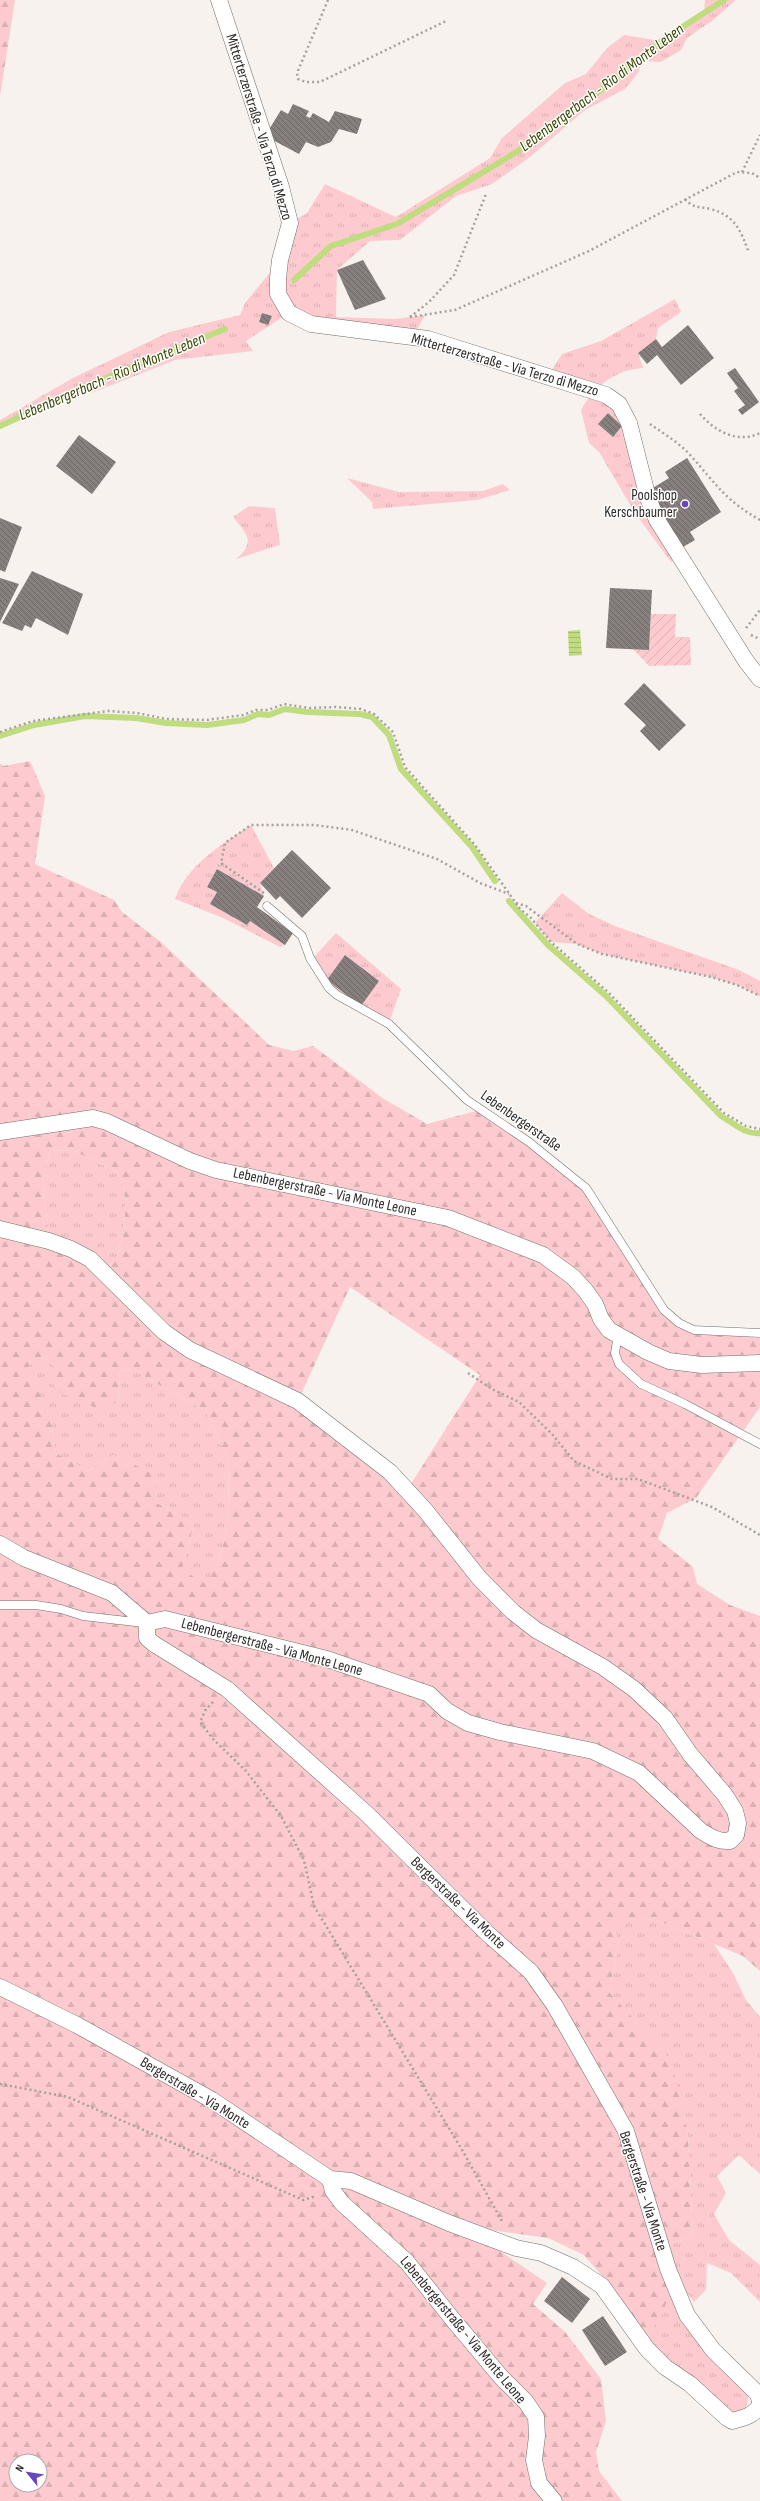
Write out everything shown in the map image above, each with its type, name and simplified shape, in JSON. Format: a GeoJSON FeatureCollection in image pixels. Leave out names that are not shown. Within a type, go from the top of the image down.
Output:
{"type":"FeatureCollection","features":[{"type":"Feature","properties":{"kind":"street","name":"Mitterterzerstraße - Via Terzo di Mezzo"},"geometry":{"type":"LineString","coordinates":[[219,0],[281,187],[290,223],[280,260],[278,284],[278,294],[289,313],[311,324],[428,339],[575,384],[606,395],[619,404],[629,423],[648,498],[657,520],[746,660],[760,679]]}},
{"type":"Feature","properties":{"kind":"street","name":"Lebenbergerstraße - Via Monte Leone"},"geometry":{"type":"LineString","coordinates":[[0,1132],[93,1118],[107,1122],[190,1161],[216,1170],[448,1218],[543,1255],[573,1277],[595,1304],[600,1319],[609,1330],[648,1352],[669,1361],[702,1365],[760,1363]]}},
{"type":"Feature","properties":{"kind":"street","name":"Lebenbergerstraße - Via Monte Leone"},"geometry":{"type":"LineString","coordinates":[[0,1229],[49,1241],[71,1249],[90,1259],[164,1332],[190,1350],[298,1401],[390,1472],[426,1510],[480,1579],[513,1612],[536,1630],[603,1667],[634,1689],[665,1718],[690,1754],[725,1795],[735,1810],[738,1822],[736,1835],[730,1841],[721,1842],[712,1838],[701,1831],[639,1773],[593,1751],[500,1732],[468,1723],[447,1711],[429,1694],[327,1659],[165,1619],[146,1623]]}},
{"type":"Feature","properties":{"kind":"street"},"geometry":{"type":"LineString","coordinates":[[0,1544],[24,1558],[112,1593],[146,1623]]}},
{"type":"Feature","properties":{"kind":"street","name":"Bergerstraße - Via Monte"},"geometry":{"type":"LineString","coordinates":[[146,1623],[147,1638],[154,1644],[227,1689],[367,1814],[487,1933],[531,1972],[555,2006],[626,2131],[668,2269],[687,2315],[712,2350],[757,2393],[760,2400]]}},
{"type":"Feature","properties":{"kind":"street","name":"Bergerstraße - Via Monte"},"geometry":{"type":"LineString","coordinates":[[0,1987],[77,2025],[212,2100],[332,2185],[351,2181],[449,2223],[516,2248],[541,2253],[573,2267],[602,2286],[647,2349],[665,2367],[690,2384],[726,2418],[732,2421],[742,2418],[756,2412],[760,2405]]}},
{"type":"Feature","properties":{"kind":"street","name":"Lebenbergerstraße - Via Monte Leone"},"geometry":{"type":"LineString","coordinates":[[332,2185],[342,2203],[407,2262],[487,2360],[526,2402],[536,2418],[534,2460],[539,2483],[554,2501]]}},
{"type":"Feature","properties":{"kind":"lane","name":"Lebenbergerstraße"},"geometry":{"type":"LineString","coordinates":[[267,906],[302,936],[310,958],[329,988],[337,995],[389,1024],[466,1100],[529,1142],[586,1188],[664,1310],[679,1323],[694,1330],[760,1333]]}},
{"type":"Feature","properties":{"kind":"lane"},"geometry":{"type":"LineString","coordinates":[[618,1334],[615,1353],[619,1364],[640,1384],[710,1416],[760,1444]]}},
{"type":"Feature","properties":{"kind":"lane"},"geometry":{"type":"LineString","coordinates":[[0,1605],[36,1605],[61,1608],[83,1616],[146,1623]]}},
{"type":"Feature","properties":{"kind":"path"},"geometry":{"type":"LineString","coordinates":[[328,0],[297,73],[298,79],[306,82],[320,82],[446,21]]}},
{"type":"Feature","properties":{"kind":"path"},"geometry":{"type":"LineString","coordinates":[[742,172],[760,135]]}},
{"type":"Feature","properties":{"kind":"path"},"geometry":{"type":"LineString","coordinates":[[403,318],[455,310],[589,251],[737,172],[752,173],[760,178]]}},
{"type":"Feature","properties":{"kind":"path"},"geometry":{"type":"LineString","coordinates":[[410,317],[429,302],[454,275],[486,194]]}},
{"type":"Feature","properties":{"kind":"path"},"geometry":{"type":"LineString","coordinates":[[685,199],[696,208],[710,209],[730,216],[739,226],[750,254]]}},
{"type":"Feature","properties":{"kind":"path"},"geometry":{"type":"LineString","coordinates":[[700,414],[710,426],[732,436],[760,433]]}},
{"type":"Feature","properties":{"kind":"path"},"geometry":{"type":"LineString","coordinates":[[650,424],[690,455],[714,486],[742,510],[760,520]]}},
{"type":"Feature","properties":{"kind":"path"},"geometry":{"type":"LineString","coordinates":[[0,732],[33,720],[108,711],[137,713],[166,719],[207,720],[243,715],[256,710],[268,710],[284,704],[309,708],[335,706],[361,709],[374,714],[393,732],[405,767],[475,845],[516,903],[552,942],[609,993],[724,1113],[746,1126],[760,1129]]}},
{"type":"Feature","properties":{"kind":"path"},"geometry":{"type":"LineString","coordinates":[[267,906],[268,899],[263,891],[221,863],[225,843],[251,825],[315,825],[352,830],[437,859],[480,883],[509,894]]}},
{"type":"Feature","properties":{"kind":"path"},"geometry":{"type":"LineString","coordinates":[[516,903],[526,906],[577,944],[602,954],[711,977],[737,985],[760,996]]}},
{"type":"Feature","properties":{"kind":"path"},"geometry":{"type":"LineString","coordinates":[[468,1373],[492,1389],[519,1402],[552,1434],[574,1461],[612,1479],[638,1478],[712,1507],[760,1535]]}},
{"type":"Feature","properties":{"kind":"path"},"geometry":{"type":"LineString","coordinates":[[227,1689],[206,1709],[200,1722],[214,1740],[246,1771],[281,1816],[304,1860],[314,1906],[461,2148],[503,2224],[497,2223]]}},
{"type":"Feature","properties":{"kind":"path"},"geometry":{"type":"LineString","coordinates":[[0,2084],[68,2097],[303,2200],[332,2185]]}},
{"type":"Feature","properties":{"kind":"green space"},"geometry":{"type":"Polygon","coordinates":[[[0,0],[15,0],[0,96],[0,0]]]}},
{"type":"Feature","properties":{"kind":"green space"},"geometry":{"type":"Polygon","coordinates":[[[705,0],[736,0],[712,21],[687,38],[681,50],[661,62],[642,61],[638,73],[625,89],[585,110],[530,157],[492,184],[456,196],[400,240],[370,241],[337,270],[336,317],[396,319],[425,315],[413,337],[289,313],[246,341],[253,351],[175,360],[94,392],[59,400],[0,429],[0,420],[73,378],[169,332],[240,315],[245,303],[280,260],[290,223],[307,213],[325,184],[396,217],[490,158],[502,138],[565,83],[586,74],[607,48],[624,35],[655,40],[670,35],[704,13],[705,0]]]}},
{"type":"Feature","properties":{"kind":"green space"},"geometry":{"type":"Polygon","coordinates":[[[675,299],[681,312],[658,328],[656,339],[638,353],[643,368],[622,372],[594,391],[619,404],[679,557],[671,562],[635,513],[599,452],[589,443],[581,410],[593,391],[548,376],[562,354],[601,341],[675,299]]]}},
{"type":"Feature","properties":{"kind":"green space"},"geometry":{"type":"Polygon","coordinates":[[[347,478],[399,492],[483,491],[503,484],[510,490],[477,500],[373,509],[372,502],[347,478]]]}},
{"type":"Feature","properties":{"kind":"green space"},"geometry":{"type":"Polygon","coordinates":[[[249,506],[275,508],[280,545],[236,559],[246,548],[248,542],[242,528],[233,517],[249,506]]]}},
{"type":"Feature","properties":{"kind":"green space"},"geometry":{"type":"Polygon","coordinates":[[[651,614],[676,614],[675,637],[690,637],[691,665],[649,666],[633,649],[649,650],[651,614]]]}},
{"type":"Feature","properties":{"kind":"green space"},"geometry":{"type":"Polygon","coordinates":[[[30,761],[45,796],[35,864],[114,900],[122,912],[161,942],[269,1045],[293,1051],[313,1046],[384,1099],[427,1124],[476,1111],[531,1147],[579,1183],[667,1316],[694,1333],[760,1338],[760,1407],[696,1498],[667,1513],[658,1539],[693,1567],[697,1584],[730,1605],[760,1616],[760,1971],[743,1956],[656,1920],[611,1918],[619,1942],[609,1992],[671,2060],[688,2134],[693,2237],[661,2246],[674,2284],[659,2321],[643,2336],[608,2283],[584,2255],[548,2238],[491,2230],[484,2240],[547,2283],[533,2304],[565,2332],[601,2379],[606,2421],[596,2452],[599,2471],[622,2501],[0,2501],[0,763],[3,766],[30,761]],[[50,1150],[43,1182],[49,1241],[108,1266],[116,1261],[124,1227],[124,1194],[118,1172],[74,1151],[50,1150]],[[350,1287],[298,1401],[407,1490],[480,1375],[350,1287]],[[44,1357],[28,1367],[51,1419],[56,1453],[88,1471],[114,1455],[156,1475],[157,1503],[194,1524],[182,1570],[206,1584],[220,1558],[229,1519],[228,1458],[205,1411],[135,1371],[120,1370],[118,1401],[103,1411],[57,1391],[49,1376],[56,1368],[44,1357]]]}},
{"type":"Feature","properties":{"kind":"green space"},"geometry":{"type":"Polygon","coordinates":[[[251,825],[274,868],[260,883],[264,896],[217,869],[207,887],[217,892],[210,904],[247,925],[250,921],[285,945],[280,947],[223,918],[175,899],[188,875],[197,865],[217,848],[251,825]]]}},
{"type":"Feature","properties":{"kind":"green space"},"geometry":{"type":"Polygon","coordinates":[[[562,893],[589,914],[615,926],[739,970],[760,981],[760,996],[737,985],[711,977],[602,954],[577,944],[551,942],[535,923],[562,893]]]}},
{"type":"Feature","properties":{"kind":"green space"},"geometry":{"type":"Polygon","coordinates":[[[336,933],[401,989],[390,1020],[338,991],[329,983],[313,958],[336,933]]]}},
{"type":"Feature","properties":{"kind":"green space"},"geometry":{"type":"Polygon","coordinates":[[[50,1150],[74,1151],[118,1172],[124,1194],[124,1227],[116,1261],[107,1266],[49,1241],[43,1182],[50,1150]]]}},
{"type":"Feature","properties":{"kind":"green space"},"geometry":{"type":"Polygon","coordinates":[[[44,1357],[56,1368],[118,1401],[120,1370],[135,1371],[205,1411],[228,1458],[229,1519],[220,1558],[206,1585],[182,1570],[194,1524],[157,1503],[114,1455],[88,1471],[56,1453],[51,1419],[27,1367],[44,1357]]]}},
{"type":"Feature","properties":{"kind":"green space"},"geometry":{"type":"Polygon","coordinates":[[[610,1917],[656,1920],[714,1944],[733,1973],[746,2000],[760,2017],[760,2174],[739,2155],[717,2176],[726,2193],[714,2214],[729,2240],[760,2265],[760,2302],[731,2273],[707,2263],[706,2290],[694,2302],[668,2269],[661,2246],[693,2237],[688,2134],[670,2060],[609,1992],[619,1942],[610,1917]]]}},
{"type":"Feature","properties":{"kind":"green space"},"geometry":{"type":"Polygon","coordinates":[[[669,2294],[685,2317],[749,2395],[745,2411],[733,2414],[667,2363],[643,2336],[659,2321],[669,2294]]]}},
{"type":"Feature","properties":{"kind":"shaded area"},"geometry":{"type":"Polygon","coordinates":[[[580,630],[582,655],[569,656],[568,631],[580,630]]]}},
{"type":"Feature","properties":{"kind":"building"},"geometry":{"type":"Polygon","coordinates":[[[293,104],[309,111],[306,116],[310,118],[313,113],[329,122],[335,111],[362,119],[357,134],[339,129],[331,142],[318,147],[306,142],[299,154],[265,136],[281,110],[288,114],[293,104]]]}},
{"type":"Feature","properties":{"kind":"building"},"geometry":{"type":"Polygon","coordinates":[[[363,260],[386,299],[355,310],[337,270],[363,260]]]}},
{"type":"Feature","properties":{"kind":"building"},"geometry":{"type":"Polygon","coordinates":[[[262,313],[272,316],[268,325],[259,322],[262,313]]]}},
{"type":"Feature","properties":{"kind":"building"},"geometry":{"type":"Polygon","coordinates":[[[688,325],[714,358],[681,385],[657,355],[647,364],[638,353],[656,339],[662,347],[688,325]]]}},
{"type":"Feature","properties":{"kind":"building"},"geometry":{"type":"Polygon","coordinates":[[[735,368],[759,402],[742,415],[738,410],[745,405],[734,391],[738,388],[727,373],[735,368]]]}},
{"type":"Feature","properties":{"kind":"building"},"geometry":{"type":"Polygon","coordinates":[[[608,413],[622,426],[613,437],[598,424],[608,413]]]}},
{"type":"Feature","properties":{"kind":"building"},"geometry":{"type":"Polygon","coordinates":[[[79,435],[116,462],[92,494],[56,466],[79,435]]]}},
{"type":"Feature","properties":{"kind":"building"},"geometry":{"type":"Polygon","coordinates":[[[687,458],[721,512],[690,532],[695,540],[683,547],[648,491],[669,478],[665,472],[687,458]]]}},
{"type":"Feature","properties":{"kind":"building"},"geometry":{"type":"Polygon","coordinates":[[[0,518],[22,527],[5,572],[0,570],[0,518]]]}},
{"type":"Feature","properties":{"kind":"building"},"geometry":{"type":"Polygon","coordinates":[[[32,571],[83,594],[68,635],[36,618],[31,628],[25,625],[22,631],[2,623],[32,571]]]}},
{"type":"Feature","properties":{"kind":"building"},"geometry":{"type":"Polygon","coordinates":[[[0,578],[19,584],[0,622],[0,578]]]}},
{"type":"Feature","properties":{"kind":"building"},"geometry":{"type":"Polygon","coordinates":[[[610,588],[652,590],[649,650],[606,648],[610,588]]]}},
{"type":"Feature","properties":{"kind":"building"},"geometry":{"type":"Polygon","coordinates":[[[644,683],[686,725],[659,751],[640,731],[646,725],[624,704],[644,683]]]}},
{"type":"Feature","properties":{"kind":"building"},"geometry":{"type":"Polygon","coordinates":[[[292,850],[331,888],[302,918],[280,896],[276,900],[260,883],[292,850]]]}},
{"type":"Feature","properties":{"kind":"building"},"geometry":{"type":"Polygon","coordinates":[[[217,869],[264,896],[257,907],[293,933],[285,945],[250,921],[247,925],[210,904],[217,892],[207,887],[217,869]]]}},
{"type":"Feature","properties":{"kind":"building"},"geometry":{"type":"Polygon","coordinates":[[[345,955],[379,981],[361,1006],[327,980],[345,955]]]}},
{"type":"Feature","properties":{"kind":"building"},"geometry":{"type":"Polygon","coordinates":[[[562,2277],[590,2299],[572,2323],[544,2301],[562,2277]]]}},
{"type":"Feature","properties":{"kind":"building"},"geometry":{"type":"Polygon","coordinates":[[[603,2316],[627,2352],[605,2366],[582,2330],[603,2316]]]}},
{"type":"Feature","properties":{"kind":"waterway","name":"Lebenbergerbach - Rio di Monte Leben"},"geometry":{"type":"LineString","coordinates":[[294,280],[331,246],[397,224],[543,136],[670,35],[724,0]]}},
{"type":"Feature","properties":{"kind":"waterway","name":"Lebenbergerbach - Rio di Monte Leben"},"geometry":{"type":"LineString","coordinates":[[0,426],[91,384],[225,329]]}},
{"type":"Feature","properties":{"kind":"waterway"},"geometry":{"type":"LineString","coordinates":[[0,736],[34,725],[85,716],[136,718],[166,723],[207,725],[244,720],[258,714],[269,715],[285,709],[308,712],[360,714],[372,717],[389,735],[401,769],[472,847],[495,881]]}},
{"type":"Feature","properties":{"kind":"waterway"},"geometry":{"type":"LineString","coordinates":[[509,901],[548,945],[606,996],[721,1116],[745,1130],[760,1133]]}},
{"type":"Feature","properties":{"kind":"place","name":"Poolshop Kerschbaumer"},"geometry":{"type":"Point","coordinates":[685,504]}}]}
